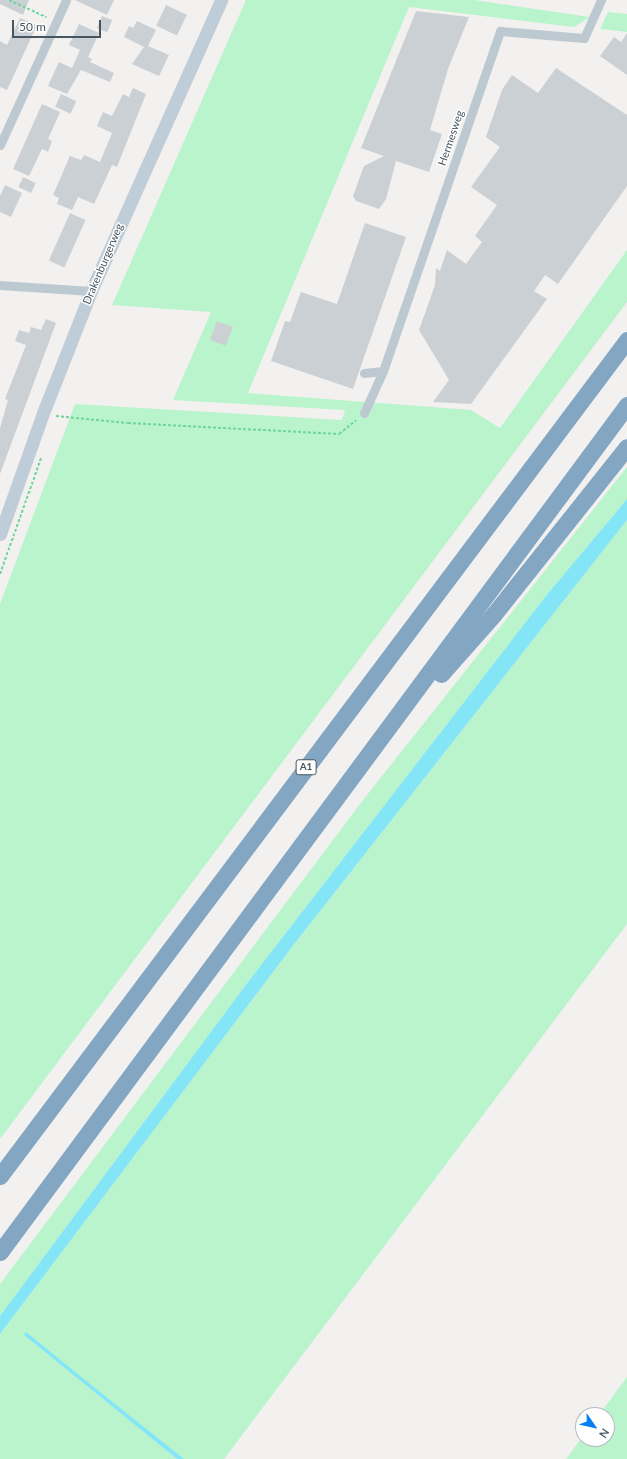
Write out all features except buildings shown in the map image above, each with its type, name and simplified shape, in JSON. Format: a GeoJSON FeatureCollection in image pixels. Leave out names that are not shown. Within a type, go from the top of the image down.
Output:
{"type":"FeatureCollection","features":[{"type":"Feature","properties":{"kind":"highway","name":"A1"},"geometry":{"type":"LineString","coordinates":[[0,1176],[627,339]]}},
{"type":"Feature","properties":{"kind":"highway"},"geometry":{"type":"LineString","coordinates":[[0,1252],[386,735],[627,405]]}},
{"type":"Feature","properties":{"kind":"highway"},"geometry":{"type":"LineString","coordinates":[[386,735],[494,614],[627,447]]}},
{"type":"Feature","properties":{"kind":"main road","name":"Drakenburgerweg"},"geometry":{"type":"LineString","coordinates":[[0,534],[4,512],[91,291],[221,0]]}},
{"type":"Feature","properties":{"kind":"street"},"geometry":{"type":"LineString","coordinates":[[0,145],[66,0]]}},
{"type":"Feature","properties":{"kind":"street","name":"Hermesweg"},"geometry":{"type":"LineString","coordinates":[[364,413],[383,371],[500,31],[584,38],[601,0]]}},
{"type":"Feature","properties":{"kind":"street"},"geometry":{"type":"LineString","coordinates":[[0,285],[91,291]]}},
{"type":"Feature","properties":{"kind":"street"},"geometry":{"type":"LineString","coordinates":[[364,373],[383,371]]}},
{"type":"Feature","properties":{"kind":"path"},"geometry":{"type":"LineString","coordinates":[[9,0],[56,21]]}},
{"type":"Feature","properties":{"kind":"path"},"geometry":{"type":"LineString","coordinates":[[53,423],[58,408]]}},
{"type":"Feature","properties":{"kind":"path"},"geometry":{"type":"LineString","coordinates":[[43,413],[56,416],[339,434],[364,413]]}},
{"type":"Feature","properties":{"kind":"path"},"geometry":{"type":"LineString","coordinates":[[0,574],[44,452]]}},
{"type":"Feature","properties":{"kind":"green space"},"geometry":{"type":"Polygon","coordinates":[[[246,0],[474,0],[590,17],[574,27],[409,7],[248,393],[471,410],[500,428],[627,250],[627,302],[0,1139],[0,604],[75,404],[342,420],[345,410],[173,400],[211,312],[112,305],[246,0]]]}},
{"type":"Feature","properties":{"kind":"green space"},"geometry":{"type":"Polygon","coordinates":[[[608,12],[627,14],[627,32],[600,29],[608,12]]]}},
{"type":"Feature","properties":{"kind":"green space"},"geometry":{"type":"Polygon","coordinates":[[[627,467],[627,499],[545,597],[245,986],[0,1316],[0,1284],[363,800],[627,467]]]}},
{"type":"Feature","properties":{"kind":"green space"},"geometry":{"type":"Polygon","coordinates":[[[627,520],[627,924],[224,1459],[184,1459],[24,1335],[177,1459],[0,1459],[0,1334],[295,943],[627,520]]]}},
{"type":"Feature","properties":{"kind":"green space"},"geometry":{"type":"Polygon","coordinates":[[[627,1377],[627,1459],[566,1459],[575,1447],[615,1447],[615,1407],[605,1407],[627,1377]]]}},
{"type":"Feature","properties":{"kind":"water"},"geometry":{"type":"Polygon","coordinates":[[[627,499],[627,520],[295,943],[0,1334],[0,1316],[245,986],[545,597],[627,499]]]}},
{"type":"Feature","properties":{"kind":"water"},"geometry":{"type":"Polygon","coordinates":[[[26,1332],[184,1459],[177,1459],[24,1335],[26,1332]]]}}]}
